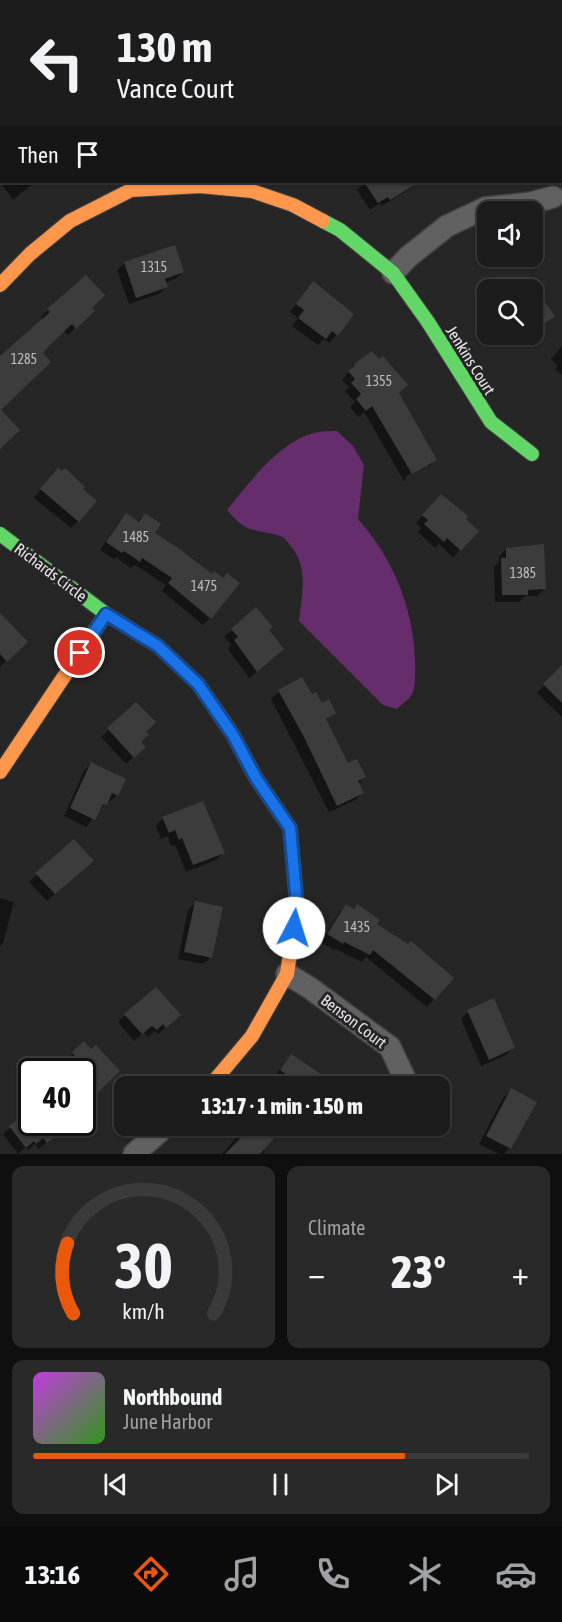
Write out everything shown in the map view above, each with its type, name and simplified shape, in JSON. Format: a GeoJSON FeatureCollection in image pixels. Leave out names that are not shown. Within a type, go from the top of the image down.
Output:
{"type":"FeatureCollection","features":[{"type":"Feature","properties":{"kind":"street","name":"Jenkins Court"},"geometry":{"type":"LineString","coordinates":[[0,285],[30,254],[70,221],[131,190],[200,186],[252,190],[292,205],[340,230],[393,273],[428,322],[490,422],[532,454]]}},
{"type":"Feature","properties":{"kind":"street"},"geometry":{"type":"LineString","coordinates":[[393,273],[408,257],[447,226],[485,208],[531,203],[553,197]]}},
{"type":"Feature","properties":{"kind":"street","name":"Richards Circle"},"geometry":{"type":"LineString","coordinates":[[0,534],[106,614],[158,646],[198,684],[233,735],[256,778],[290,828],[297,905],[287,974],[252,1036],[218,1076]]}},
{"type":"Feature","properties":{"kind":"street"},"geometry":{"type":"LineString","coordinates":[[0,772],[106,614]]}},
{"type":"Feature","properties":{"kind":"street","name":"Benson Court"},"geometry":{"type":"LineString","coordinates":[[287,974],[310,988],[390,1047],[404,1076]]}},
{"type":"Feature","properties":{"kind":"street"},"geometry":{"type":"LineString","coordinates":[[134,1154],[154,1136]]}},
{"type":"Feature","properties":{"kind":"shaded area"},"geometry":{"type":"Polygon","coordinates":[[[337,431],[353,446],[364,465],[358,519],[391,567],[399,584],[410,621],[415,659],[415,684],[412,694],[397,709],[383,705],[299,621],[302,572],[296,553],[287,541],[283,537],[246,527],[227,510],[266,465],[289,445],[314,433],[337,431]]]}},
{"type":"Feature","properties":{"kind":"building"},"geometry":{"type":"Polygon","coordinates":[[[365,183],[417,183],[390,200],[388,197],[378,203],[365,183]]]}},
{"type":"Feature","properties":{"kind":"building"},"geometry":{"type":"Polygon","coordinates":[[[175,245],[184,272],[165,279],[168,287],[136,298],[124,262],[175,245]]]}},
{"type":"Feature","properties":{"kind":"building"},"geometry":{"type":"Polygon","coordinates":[[[86,275],[105,295],[92,308],[95,311],[76,329],[72,324],[49,346],[43,353],[51,362],[1,410],[20,430],[0,449],[0,356],[50,312],[47,309],[86,275]]]}},
{"type":"Feature","properties":{"kind":"building"},"geometry":{"type":"Polygon","coordinates":[[[313,281],[354,314],[338,336],[332,331],[326,339],[298,318],[304,310],[296,304],[313,281]]]}},
{"type":"Feature","properties":{"kind":"building"},"geometry":{"type":"Polygon","coordinates":[[[543,299],[555,316],[543,324],[543,299]]]}},
{"type":"Feature","properties":{"kind":"building"},"geometry":{"type":"Polygon","coordinates":[[[372,351],[379,359],[383,356],[408,385],[399,393],[437,460],[412,474],[372,406],[366,411],[356,399],[361,394],[351,383],[355,379],[348,371],[372,351]]]}},
{"type":"Feature","properties":{"kind":"building"},"geometry":{"type":"Polygon","coordinates":[[[58,468],[62,471],[65,468],[97,501],[79,522],[40,489],[58,468]]]}},
{"type":"Feature","properties":{"kind":"building"},"geometry":{"type":"Polygon","coordinates":[[[441,494],[468,516],[466,519],[479,531],[461,551],[447,538],[444,542],[424,524],[428,520],[422,515],[441,494]]]}},
{"type":"Feature","properties":{"kind":"building"},"geometry":{"type":"Polygon","coordinates":[[[126,513],[139,522],[145,513],[161,524],[155,533],[212,574],[214,571],[223,578],[227,573],[240,583],[211,619],[168,583],[172,578],[142,558],[140,562],[106,542],[126,513]]]}},
{"type":"Feature","properties":{"kind":"building"},"geometry":{"type":"Polygon","coordinates":[[[544,544],[546,589],[528,590],[528,595],[502,595],[501,558],[506,558],[506,548],[544,544]]]}},
{"type":"Feature","properties":{"kind":"building"},"geometry":{"type":"Polygon","coordinates":[[[256,607],[273,627],[269,630],[284,649],[257,672],[234,640],[238,637],[231,629],[256,607]]]}},
{"type":"Feature","properties":{"kind":"building"},"geometry":{"type":"Polygon","coordinates":[[[0,613],[28,642],[7,662],[0,654],[0,613]]]}},
{"type":"Feature","properties":{"kind":"building"},"geometry":{"type":"Polygon","coordinates":[[[562,665],[562,703],[543,684],[562,665]]]}},
{"type":"Feature","properties":{"kind":"building"},"geometry":{"type":"Polygon","coordinates":[[[302,677],[312,694],[316,692],[322,703],[329,699],[336,713],[326,719],[348,763],[357,759],[366,777],[358,781],[364,793],[337,806],[304,737],[278,690],[302,677]]]}},
{"type":"Feature","properties":{"kind":"building"},"geometry":{"type":"Polygon","coordinates":[[[136,702],[156,722],[146,732],[149,734],[141,742],[146,747],[134,758],[107,728],[136,702]]]}},
{"type":"Feature","properties":{"kind":"building"},"geometry":{"type":"Polygon","coordinates":[[[91,762],[126,779],[118,796],[112,793],[107,805],[103,804],[95,820],[70,808],[91,762]]]}},
{"type":"Feature","properties":{"kind":"building"},"geometry":{"type":"Polygon","coordinates":[[[203,801],[225,853],[193,865],[182,838],[179,840],[175,830],[169,833],[162,817],[203,801]]]}},
{"type":"Feature","properties":{"kind":"building"},"geometry":{"type":"Polygon","coordinates":[[[74,839],[94,861],[55,894],[35,873],[74,839]]]}},
{"type":"Feature","properties":{"kind":"building"},"geometry":{"type":"Polygon","coordinates":[[[195,901],[223,907],[212,958],[184,952],[195,901]]]}},
{"type":"Feature","properties":{"kind":"building"},"geometry":{"type":"Polygon","coordinates":[[[346,904],[354,909],[357,904],[380,920],[377,924],[408,944],[411,941],[454,978],[435,1000],[373,950],[370,955],[344,942],[343,944],[327,934],[346,904]]]}},
{"type":"Feature","properties":{"kind":"building"},"geometry":{"type":"Polygon","coordinates":[[[156,987],[181,1015],[166,1028],[163,1024],[157,1030],[152,1026],[142,1034],[124,1014],[156,987]]]}},
{"type":"Feature","properties":{"kind":"building"},"geometry":{"type":"Polygon","coordinates":[[[494,998],[515,1048],[489,1060],[467,1010],[494,998]]]}},
{"type":"Feature","properties":{"kind":"building"},"geometry":{"type":"Polygon","coordinates":[[[84,1041],[91,1049],[96,1045],[120,1071],[96,1094],[96,1058],[73,1058],[75,1056],[72,1052],[84,1041]]]}},
{"type":"Feature","properties":{"kind":"building"},"geometry":{"type":"Polygon","coordinates":[[[291,1054],[324,1076],[286,1076],[280,1070],[291,1054]]]}},
{"type":"Feature","properties":{"kind":"building"},"geometry":{"type":"Polygon","coordinates":[[[511,1088],[537,1102],[511,1149],[486,1136],[511,1088]]]}},
{"type":"Feature","properties":{"kind":"building"},"geometry":{"type":"Polygon","coordinates":[[[18,1119],[18,1136],[56,1136],[47,1143],[43,1138],[36,1144],[34,1141],[26,1148],[9,1126],[18,1119]]]}},
{"type":"Feature","properties":{"kind":"building"},"geometry":{"type":"Polygon","coordinates":[[[242,1136],[276,1136],[260,1154],[225,1154],[242,1136]]]}},
{"type":"Feature","properties":{"kind":"traffic: fast"},"geometry":{"type":"LineString","coordinates":[[323,221],[340,230],[393,273],[428,322],[491,422],[532,454]]}},
{"type":"Feature","properties":{"kind":"traffic: fast"},"geometry":{"type":"LineString","coordinates":[[0,534],[106,614],[158,646],[198,684],[216,710]]}},
{"type":"Feature","properties":{"kind":"traffic: slow"},"geometry":{"type":"LineString","coordinates":[[0,285],[30,254],[70,221],[131,190],[200,186],[252,191],[293,205],[323,221]]}},
{"type":"Feature","properties":{"kind":"traffic: slow"},"geometry":{"type":"LineString","coordinates":[[0,772],[106,614]]}},
{"type":"Feature","properties":{"kind":"traffic: slow"},"geometry":{"type":"LineString","coordinates":[[216,710],[233,735],[256,778],[290,828],[297,905],[287,974],[252,1036],[218,1076]]}},
{"type":"Feature","properties":{"kind":"route"},"geometry":{"type":"LineString","coordinates":[[80,653],[106,614],[158,646],[198,684],[233,735],[256,778],[290,828],[297,905],[294,928]]}}]}
